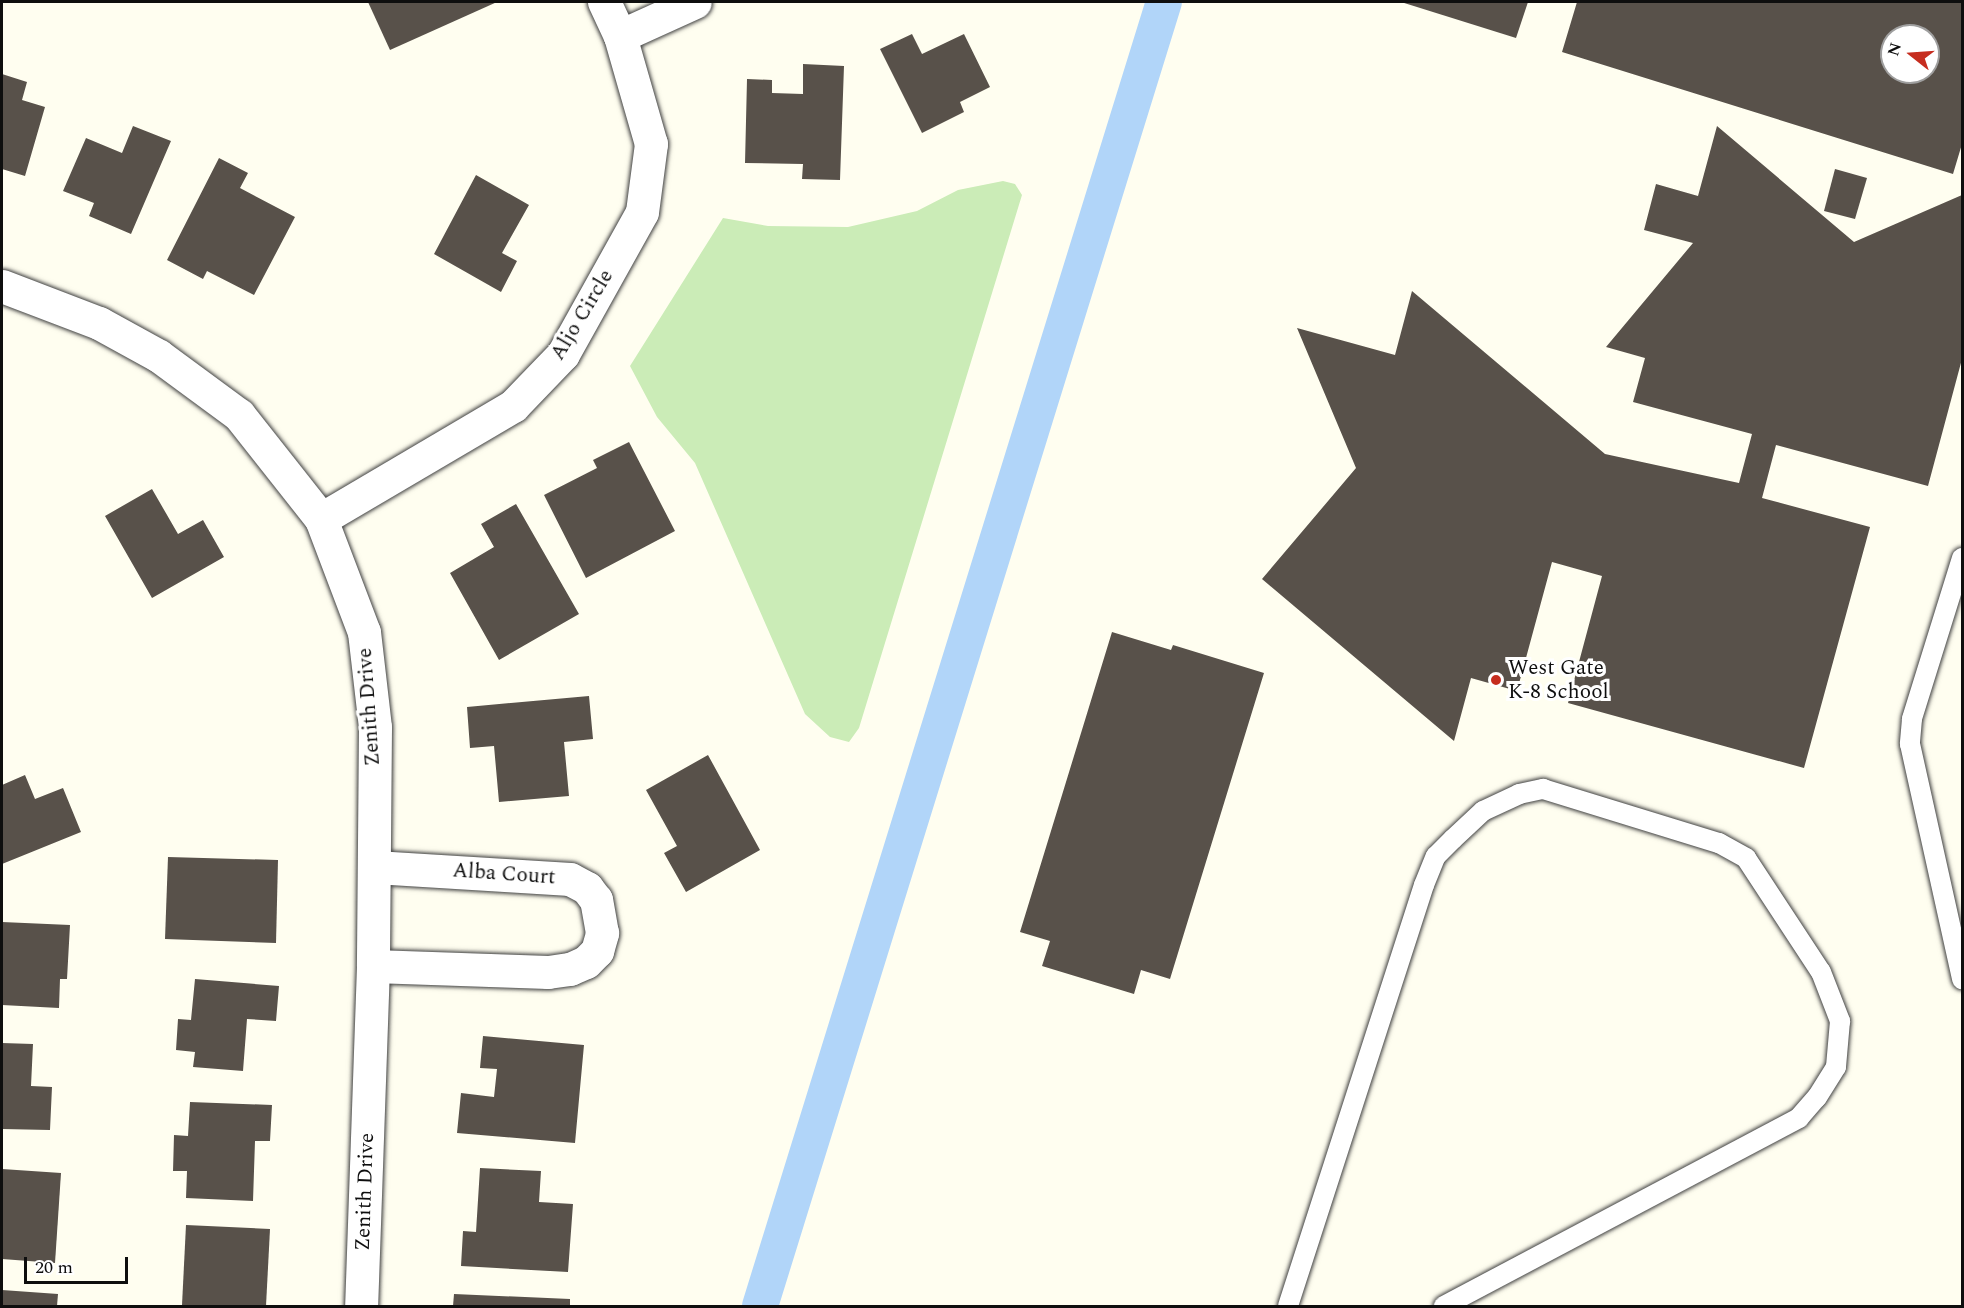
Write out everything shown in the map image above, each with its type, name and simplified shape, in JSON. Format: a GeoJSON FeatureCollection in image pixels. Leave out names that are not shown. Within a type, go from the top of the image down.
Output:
{"type":"FeatureCollection","features":[{"type":"Feature","properties":{"kind":"street","name":"Aljo Circle"},"geometry":{"type":"LineString","coordinates":[[321,519],[513,406],[563,354],[642,212],[651,144],[620,36],[604,2]]}},
{"type":"Feature","properties":{"kind":"street"},"geometry":{"type":"LineString","coordinates":[[620,36],[695,2]]}},
{"type":"Feature","properties":{"kind":"street","name":"Zenith Drive"},"geometry":{"type":"LineString","coordinates":[[2,286],[99,323],[159,356],[239,415],[321,519],[364,632],[375,727],[373,966],[361,1306]]}},
{"type":"Feature","properties":{"kind":"street","name":"Alba Court"},"geometry":{"type":"LineString","coordinates":[[373,966],[548,972],[570,969],[586,962],[597,951],[602,933],[596,900],[587,888],[570,879],[374,867]]}},
{"type":"Feature","properties":{"kind":"lane"},"geometry":{"type":"LineString","coordinates":[[1962,558],[1911,719],[1910,744],[1962,979]]}},
{"type":"Feature","properties":{"kind":"lane"},"geometry":{"type":"LineString","coordinates":[[1288,1306],[1436,856],[1483,811],[1519,794],[1543,789],[1567,794],[1719,843],[1746,858],[1821,972],[1840,1020],[1836,1067],[1817,1097],[1799,1118],[1444,1306]]}},
{"type":"Feature","properties":{"kind":"green space"},"geometry":{"type":"Polygon","coordinates":[[[1003,181],[1015,184],[1022,195],[859,728],[849,742],[830,737],[805,714],[695,463],[657,417],[630,366],[723,218],[768,226],[848,227],[917,211],[958,190],[1003,181]]]}},
{"type":"Feature","properties":{"kind":"building"},"geometry":{"type":"Polygon","coordinates":[[[368,2],[497,2],[390,50],[368,2]]]}},
{"type":"Feature","properties":{"kind":"building"},"geometry":{"type":"Polygon","coordinates":[[[1401,2],[1528,2],[1516,38],[1401,2]]]}},
{"type":"Feature","properties":{"kind":"building"},"geometry":{"type":"Polygon","coordinates":[[[1577,2],[1962,2],[1962,144],[1953,174],[1562,52],[1577,2]]]}},
{"type":"Feature","properties":{"kind":"building"},"geometry":{"type":"Polygon","coordinates":[[[912,34],[922,54],[964,34],[990,87],[960,102],[964,112],[922,133],[880,49],[912,34]]]}},
{"type":"Feature","properties":{"kind":"building"},"geometry":{"type":"Polygon","coordinates":[[[803,64],[844,66],[840,180],[802,179],[803,164],[745,163],[747,79],[772,80],[772,93],[803,94],[803,64]]]}},
{"type":"Feature","properties":{"kind":"building"},"geometry":{"type":"Polygon","coordinates":[[[2,74],[27,82],[22,100],[45,107],[25,176],[2,169],[2,74]]]}},
{"type":"Feature","properties":{"kind":"building"},"geometry":{"type":"Polygon","coordinates":[[[133,126],[171,141],[131,234],[89,216],[94,203],[63,191],[86,138],[122,153],[133,126]]]}},
{"type":"Feature","properties":{"kind":"building"},"geometry":{"type":"Polygon","coordinates":[[[1717,126],[1854,242],[1962,195],[1962,359],[1928,486],[1776,445],[1762,498],[1870,527],[1804,768],[1568,703],[1602,576],[1552,562],[1517,691],[1471,678],[1454,741],[1262,579],[1356,468],[1297,328],[1395,355],[1412,291],[1605,454],[1739,483],[1752,434],[1633,402],[1645,358],[1606,347],[1693,243],[1644,230],[1656,184],[1698,196],[1717,126]]]}},
{"type":"Feature","properties":{"kind":"building"},"geometry":{"type":"Polygon","coordinates":[[[219,158],[248,173],[240,188],[295,217],[254,295],[207,271],[203,279],[167,260],[219,158]]]}},
{"type":"Feature","properties":{"kind":"building"},"geometry":{"type":"Polygon","coordinates":[[[1835,169],[1867,178],[1855,219],[1824,211],[1835,169]]]}},
{"type":"Feature","properties":{"kind":"building"},"geometry":{"type":"Polygon","coordinates":[[[476,175],[529,205],[502,253],[517,261],[501,292],[434,254],[476,175]]]}},
{"type":"Feature","properties":{"kind":"building"},"geometry":{"type":"Polygon","coordinates":[[[629,442],[675,531],[586,578],[544,495],[597,468],[593,460],[629,442]]]}},
{"type":"Feature","properties":{"kind":"building"},"geometry":{"type":"Polygon","coordinates":[[[152,489],[178,534],[203,520],[224,557],[152,598],[105,516],[152,489]]]}},
{"type":"Feature","properties":{"kind":"building"},"geometry":{"type":"Polygon","coordinates":[[[516,504],[579,614],[499,660],[450,573],[494,547],[481,524],[516,504]]]}},
{"type":"Feature","properties":{"kind":"building"},"geometry":{"type":"Polygon","coordinates":[[[1112,632],[1171,650],[1173,645],[1264,673],[1170,979],[1141,970],[1134,994],[1042,966],[1050,941],[1020,932],[1112,632]]]}},
{"type":"Feature","properties":{"kind":"building"},"geometry":{"type":"Polygon","coordinates":[[[589,696],[593,739],[564,742],[569,796],[499,802],[494,746],[470,748],[467,707],[589,696]]]}},
{"type":"Feature","properties":{"kind":"building"},"geometry":{"type":"Polygon","coordinates":[[[708,755],[760,850],[686,892],[664,853],[677,846],[646,790],[708,755]]]}},
{"type":"Feature","properties":{"kind":"building"},"geometry":{"type":"Polygon","coordinates":[[[25,775],[35,799],[63,788],[81,832],[2,864],[2,785],[25,775]]]}},
{"type":"Feature","properties":{"kind":"building"},"geometry":{"type":"Polygon","coordinates":[[[168,857],[278,860],[276,943],[165,939],[168,857]]]}},
{"type":"Feature","properties":{"kind":"building"},"geometry":{"type":"Polygon","coordinates":[[[2,922],[70,925],[67,979],[60,979],[59,1008],[2,1005],[2,922]]]}},
{"type":"Feature","properties":{"kind":"building"},"geometry":{"type":"Polygon","coordinates":[[[195,979],[279,986],[276,1021],[247,1019],[243,1071],[193,1067],[195,1052],[176,1050],[178,1019],[191,1020],[195,979]]]}},
{"type":"Feature","properties":{"kind":"building"},"geometry":{"type":"Polygon","coordinates":[[[483,1036],[584,1045],[575,1143],[457,1133],[461,1093],[494,1097],[497,1069],[480,1068],[483,1036]]]}},
{"type":"Feature","properties":{"kind":"building"},"geometry":{"type":"Polygon","coordinates":[[[2,1043],[33,1044],[31,1086],[52,1087],[50,1130],[2,1129],[2,1043]]]}},
{"type":"Feature","properties":{"kind":"building"},"geometry":{"type":"Polygon","coordinates":[[[190,1102],[272,1105],[270,1141],[255,1141],[253,1201],[186,1198],[187,1171],[173,1171],[174,1135],[188,1136],[190,1102]]]}},
{"type":"Feature","properties":{"kind":"building"},"geometry":{"type":"Polygon","coordinates":[[[480,1168],[541,1171],[539,1202],[573,1204],[568,1272],[461,1266],[463,1231],[476,1232],[480,1168]]]}},
{"type":"Feature","properties":{"kind":"building"},"geometry":{"type":"Polygon","coordinates":[[[2,1169],[61,1173],[55,1263],[2,1259],[2,1169]]]}},
{"type":"Feature","properties":{"kind":"building"},"geometry":{"type":"Polygon","coordinates":[[[186,1225],[270,1229],[266,1306],[182,1305],[186,1225]]]}},
{"type":"Feature","properties":{"kind":"building"},"geometry":{"type":"Polygon","coordinates":[[[2,1290],[58,1294],[57,1306],[2,1306],[2,1290]]]}},
{"type":"Feature","properties":{"kind":"building"},"geometry":{"type":"Polygon","coordinates":[[[454,1294],[570,1299],[570,1306],[453,1306],[454,1294]]]}},
{"type":"Feature","properties":{"kind":"waterway"},"geometry":{"type":"LineString","coordinates":[[760,1306],[1164,2]]}},
{"type":"Feature","properties":{"kind":"place","name":"West Gate K-8 School"},"geometry":{"type":"Point","coordinates":[1496,680]}}]}
